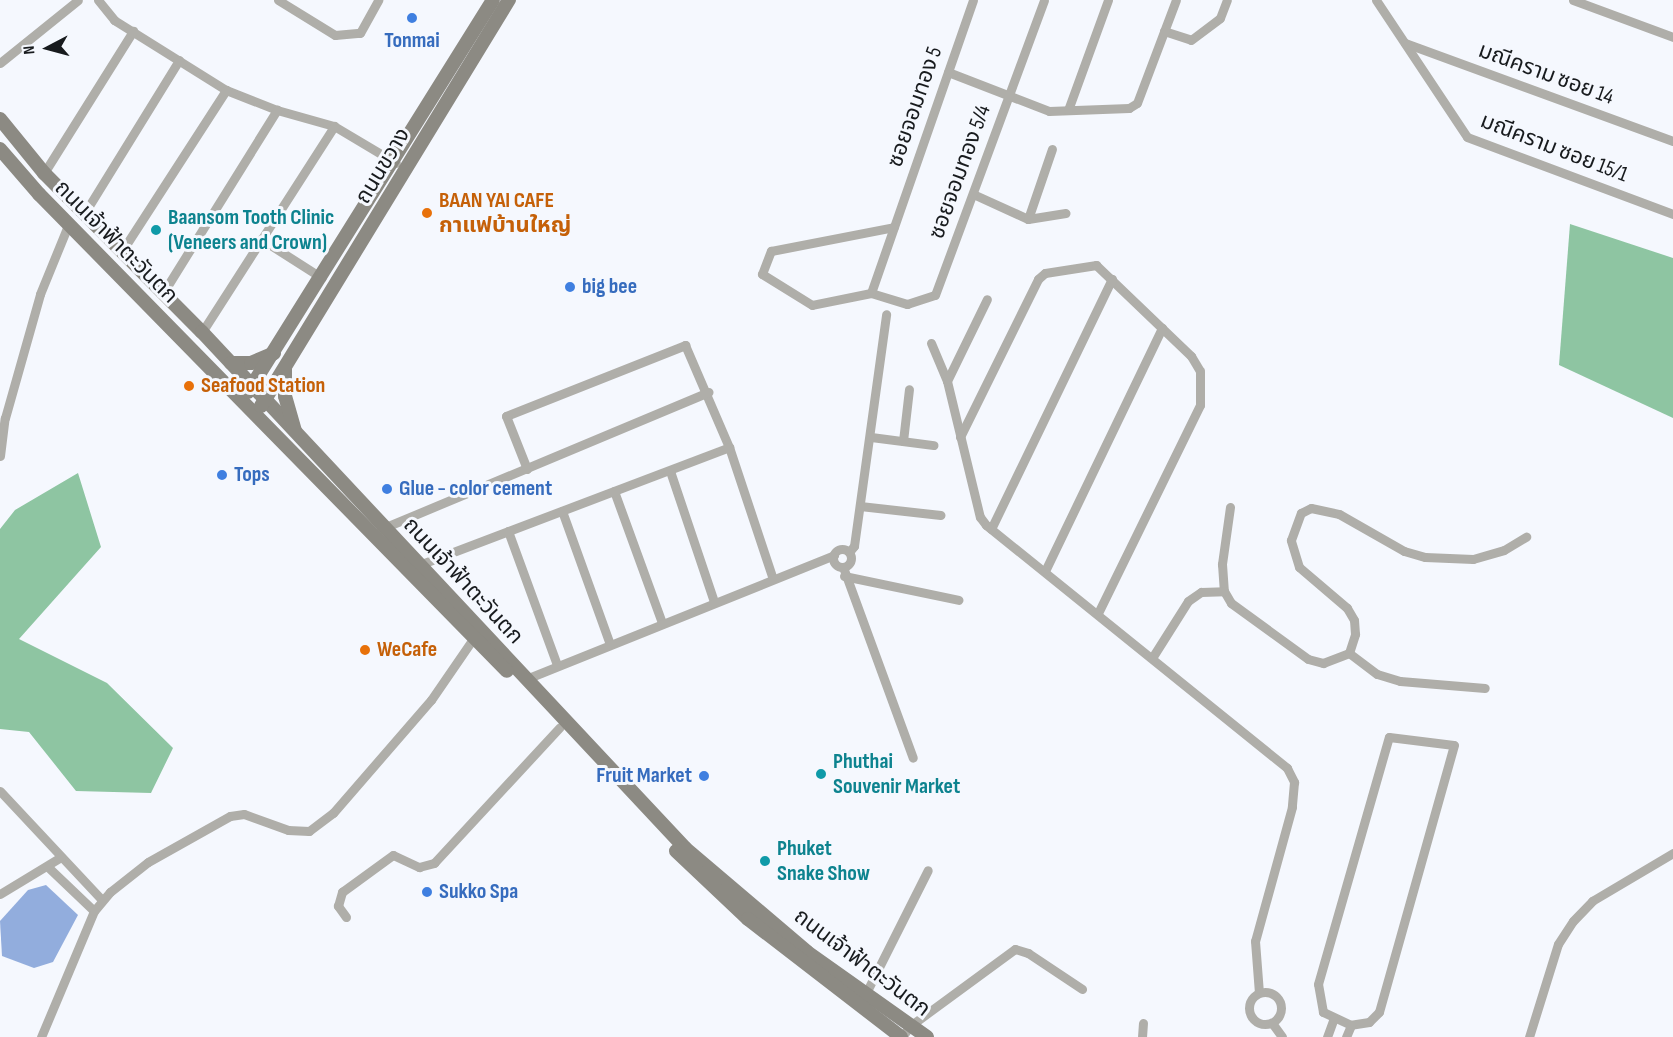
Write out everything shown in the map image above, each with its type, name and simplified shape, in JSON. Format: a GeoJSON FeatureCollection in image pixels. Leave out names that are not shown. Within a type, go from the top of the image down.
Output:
{"type":"FeatureCollection","features":[{"type":"Feature","properties":{"kind":"main road","name":"ถนนขวาง"},"geometry":{"type":"LineString","coordinates":[[254,414],[286,366],[494,0]]}},
{"type":"Feature","properties":{"kind":"main road","name":"ถนนขวาง"},"geometry":{"type":"LineString","coordinates":[[240,400],[253,387],[276,353],[322,278],[509,0]]}},
{"type":"Feature","properties":{"kind":"main road","name":"ถนนเจ้าฟ้าตะวันตก"},"geometry":{"type":"LineString","coordinates":[[0,119],[44,173],[202,332],[296,434],[473,639],[560,727],[694,870],[748,920],[862,1000]]}},
{"type":"Feature","properties":{"kind":"main road","name":"ถนนเจ้าฟ้าตะวันตก"},"geometry":{"type":"LineString","coordinates":[[0,149],[254,414],[378,530],[419,565],[685,848],[862,1000],[904,1033],[927,1037]]}},
{"type":"Feature","properties":{"kind":"main road"},"geometry":{"type":"LineString","coordinates":[[231,363],[251,363],[276,353]]}},
{"type":"Feature","properties":{"kind":"main road"},"geometry":{"type":"LineString","coordinates":[[286,366],[285,396],[296,434]]}},
{"type":"Feature","properties":{"kind":"street"},"geometry":{"type":"LineString","coordinates":[[0,63],[78,0]]}},
{"type":"Feature","properties":{"kind":"street"},"geometry":{"type":"LineString","coordinates":[[98,0],[114,20],[226,90],[277,110],[334,126],[399,166]]}},
{"type":"Feature","properties":{"kind":"street"},"geometry":{"type":"LineString","coordinates":[[278,0],[335,35],[360,33],[378,0]]}},
{"type":"Feature","properties":{"kind":"street","name":"ซอยจอมทอง 5"},"geometry":{"type":"LineString","coordinates":[[872,293],[973,0]]}},
{"type":"Feature","properties":{"kind":"street","name":"ซอยจอมทอง 5/4"},"geometry":{"type":"LineString","coordinates":[[872,293],[907,304],[935,295],[1044,0]]}},
{"type":"Feature","properties":{"kind":"street"},"geometry":{"type":"LineString","coordinates":[[1068,110],[1108,0]]}},
{"type":"Feature","properties":{"kind":"street"},"geometry":{"type":"LineString","coordinates":[[948,72],[1049,111],[1129,108],[1137,103],[1176,0]]}},
{"type":"Feature","properties":{"kind":"street"},"geometry":{"type":"LineString","coordinates":[[1164,31],[1191,40],[1220,18],[1227,0]]}},
{"type":"Feature","properties":{"kind":"street"},"geometry":{"type":"LineString","coordinates":[[1573,0],[1673,37]]}},
{"type":"Feature","properties":{"kind":"street","name":"มณีคราม ซอย 15/1"},"geometry":{"type":"LineString","coordinates":[[1379,2],[1467,137],[1673,214]]}},
{"type":"Feature","properties":{"kind":"street"},"geometry":{"type":"LineString","coordinates":[[44,173],[133,31]]}},
{"type":"Feature","properties":{"kind":"street","name":"มณีคราม ซอย 14"},"geometry":{"type":"LineString","coordinates":[[1405,43],[1673,141]]}},
{"type":"Feature","properties":{"kind":"street"},"geometry":{"type":"LineString","coordinates":[[84,214],[179,60]]}},
{"type":"Feature","properties":{"kind":"street"},"geometry":{"type":"LineString","coordinates":[[122,251],[226,90]]}},
{"type":"Feature","properties":{"kind":"street"},"geometry":{"type":"LineString","coordinates":[[163,292],[277,110]]}},
{"type":"Feature","properties":{"kind":"street"},"geometry":{"type":"LineString","coordinates":[[202,332],[334,126]]}},
{"type":"Feature","properties":{"kind":"street"},"geometry":{"type":"LineString","coordinates":[[1028,219],[1052,149]]}},
{"type":"Feature","properties":{"kind":"street"},"geometry":{"type":"LineString","coordinates":[[973,194],[1028,219],[1066,213]]}},
{"type":"Feature","properties":{"kind":"street"},"geometry":{"type":"LineString","coordinates":[[0,456],[5,418],[40,294],[69,223]]}},
{"type":"Feature","properties":{"kind":"street"},"geometry":{"type":"LineString","coordinates":[[872,293],[812,305],[762,274],[771,251],[894,227]]}},
{"type":"Feature","properties":{"kind":"street"},"geometry":{"type":"LineString","coordinates":[[261,239],[322,278]]}},
{"type":"Feature","properties":{"kind":"street"},"geometry":{"type":"LineString","coordinates":[[960,436],[1038,279],[1066,268],[1096,266],[1191,356],[1200,371],[1200,405],[1098,613]]}},
{"type":"Feature","properties":{"kind":"street"},"geometry":{"type":"LineString","coordinates":[[991,529],[1112,279]]}},
{"type":"Feature","properties":{"kind":"street"},"geometry":{"type":"LineString","coordinates":[[947,381],[987,299]]}},
{"type":"Feature","properties":{"kind":"street"},"geometry":{"type":"LineString","coordinates":[[849,552],[854,546],[871,436],[886,314]]}},
{"type":"Feature","properties":{"kind":"street"},"geometry":{"type":"LineString","coordinates":[[1045,571],[1162,328]]}},
{"type":"Feature","properties":{"kind":"street"},"geometry":{"type":"LineString","coordinates":[[931,343],[947,381],[980,517],[991,529],[1098,613],[1287,768],[1294,782],[1283,848],[1255,941],[1259,993],[1250,1005],[1250,1015],[1257,1022],[1272,1023]]}},
{"type":"Feature","properties":{"kind":"street"},"geometry":{"type":"LineString","coordinates":[[527,469],[506,417],[685,345],[708,392],[729,447],[772,579]]}},
{"type":"Feature","properties":{"kind":"street"},"geometry":{"type":"LineString","coordinates":[[903,441],[909,389]]}},
{"type":"Feature","properties":{"kind":"street"},"geometry":{"type":"LineString","coordinates":[[378,530],[708,392]]}},
{"type":"Feature","properties":{"kind":"street"},"geometry":{"type":"LineString","coordinates":[[871,436],[933,445]]}},
{"type":"Feature","properties":{"kind":"street"},"geometry":{"type":"LineString","coordinates":[[419,565],[729,447]]}},
{"type":"Feature","properties":{"kind":"street"},"geometry":{"type":"LineString","coordinates":[[670,471],[714,602]]}},
{"type":"Feature","properties":{"kind":"street"},"geometry":{"type":"LineString","coordinates":[[614,491],[662,623]]}},
{"type":"Feature","properties":{"kind":"street"},"geometry":{"type":"LineString","coordinates":[[860,506],[940,515]]}},
{"type":"Feature","properties":{"kind":"street"},"geometry":{"type":"LineString","coordinates":[[1230,507],[1223,540],[1224,591],[1231,603],[1308,659],[1334,661],[1349,653],[1355,634],[1354,620],[1347,608],[1299,567],[1292,552],[1295,522],[1301,513],[1311,508],[1339,514],[1404,551],[1425,557],[1473,559],[1504,550],[1526,537]]}},
{"type":"Feature","properties":{"kind":"street"},"geometry":{"type":"LineString","coordinates":[[562,511],[610,644]]}},
{"type":"Feature","properties":{"kind":"street"},"geometry":{"type":"LineString","coordinates":[[508,531],[557,664]]}},
{"type":"Feature","properties":{"kind":"street"},"geometry":{"type":"LineString","coordinates":[[526,679],[557,664],[843,550],[849,552]]}},
{"type":"Feature","properties":{"kind":"street"},"geometry":{"type":"LineString","coordinates":[[844,571],[851,562],[849,552]]}},
{"type":"Feature","properties":{"kind":"street"},"geometry":{"type":"LineString","coordinates":[[834,555],[835,564],[844,571],[959,600]]}},
{"type":"Feature","properties":{"kind":"street"},"geometry":{"type":"LineString","coordinates":[[844,571],[913,758]]}},
{"type":"Feature","properties":{"kind":"street"},"geometry":{"type":"LineString","coordinates":[[1152,658],[1188,601],[1201,592],[1224,591]]}},
{"type":"Feature","properties":{"kind":"street"},"geometry":{"type":"LineString","coordinates":[[41,1037],[94,911],[102,900],[148,862],[230,816],[244,814],[288,830],[309,831],[333,813],[431,700],[473,639]]}},
{"type":"Feature","properties":{"kind":"street"},"geometry":{"type":"LineString","coordinates":[[1349,653],[1377,674],[1400,681],[1485,688]]}},
{"type":"Feature","properties":{"kind":"street"},"geometry":{"type":"LineString","coordinates":[[346,917],[338,906],[342,892],[393,855],[418,867],[434,863],[560,727]]}},
{"type":"Feature","properties":{"kind":"street"},"geometry":{"type":"LineString","coordinates":[[1389,737],[1454,745],[1379,1012],[1369,1022],[1351,1025],[1334,1018],[1323,1012],[1318,984],[1389,737]]}},
{"type":"Feature","properties":{"kind":"street"},"geometry":{"type":"LineString","coordinates":[[0,791],[102,900]]}},
{"type":"Feature","properties":{"kind":"street"},"geometry":{"type":"LineString","coordinates":[[1529,1037],[1558,944],[1573,921],[1592,901],[1673,853]]}},
{"type":"Feature","properties":{"kind":"street"},"geometry":{"type":"LineString","coordinates":[[0,894],[49,868],[61,857]]}},
{"type":"Feature","properties":{"kind":"street"},"geometry":{"type":"LineString","coordinates":[[49,868],[94,911]]}},
{"type":"Feature","properties":{"kind":"street"},"geometry":{"type":"LineString","coordinates":[[862,1000],[928,870]]}},
{"type":"Feature","properties":{"kind":"street"},"geometry":{"type":"LineString","coordinates":[[904,1033],[1015,949],[1028,953],[1082,990]]}},
{"type":"Feature","properties":{"kind":"street"},"geometry":{"type":"LineString","coordinates":[[1259,993],[1275,995],[1281,1004],[1279,1015],[1272,1023]]}},
{"type":"Feature","properties":{"kind":"street"},"geometry":{"type":"LineString","coordinates":[[1327,1037],[1334,1018]]}},
{"type":"Feature","properties":{"kind":"street"},"geometry":{"type":"LineString","coordinates":[[1142,1037],[1143,1023]]}},
{"type":"Feature","properties":{"kind":"street"},"geometry":{"type":"LineString","coordinates":[[1272,1023],[1282,1037]]}},
{"type":"Feature","properties":{"kind":"street"},"geometry":{"type":"LineString","coordinates":[[1346,1037],[1351,1025]]}},
{"type":"Feature","properties":{"kind":"green space"},"geometry":{"type":"Polygon","coordinates":[[[1570,224],[1673,258],[1673,418],[1559,365],[1570,224]]]}},
{"type":"Feature","properties":{"kind":"green space"},"geometry":{"type":"Polygon","coordinates":[[[78,473],[101,547],[19,639],[107,683],[173,748],[151,793],[76,791],[29,732],[0,729],[0,529],[15,510],[78,473]]]}},
{"type":"Feature","properties":{"kind":"water"},"geometry":{"type":"Polygon","coordinates":[[[46,885],[78,915],[53,962],[34,968],[2,956],[0,921],[28,890],[46,885]]]}},
{"type":"Feature","properties":{"kind":"place","name":"Tonmai"},"geometry":{"type":"Point","coordinates":[412,18]}},
{"type":"Feature","properties":{"kind":"place","name":"BAAN YAI CAFE กาแฟบ้านใหญ่"},"geometry":{"type":"Point","coordinates":[427,213]}},
{"type":"Feature","properties":{"kind":"place","name":"Baansom Tooth Clinic (Veneers and Crown)"},"geometry":{"type":"Point","coordinates":[156,230]}},
{"type":"Feature","properties":{"kind":"place","name":"big bee"},"geometry":{"type":"Point","coordinates":[570,287]}},
{"type":"Feature","properties":{"kind":"place","name":"Seafood Station"},"geometry":{"type":"Point","coordinates":[189,386]}},
{"type":"Feature","properties":{"kind":"place","name":"Tops"},"geometry":{"type":"Point","coordinates":[222,475]}},
{"type":"Feature","properties":{"kind":"place","name":"Glue - color cement"},"geometry":{"type":"Point","coordinates":[387,489]}},
{"type":"Feature","properties":{"kind":"place","name":"WeCafe"},"geometry":{"type":"Point","coordinates":[365,650]}},
{"type":"Feature","properties":{"kind":"place","name":"Phuthai Souvenir Market"},"geometry":{"type":"Point","coordinates":[821,774]}},
{"type":"Feature","properties":{"kind":"place","name":"Fruit Market"},"geometry":{"type":"Point","coordinates":[704,776]}},
{"type":"Feature","properties":{"kind":"place","name":"Phuket Snake Show"},"geometry":{"type":"Point","coordinates":[765,861]}},
{"type":"Feature","properties":{"kind":"place","name":"Sukko Spa"},"geometry":{"type":"Point","coordinates":[427,892]}}]}
